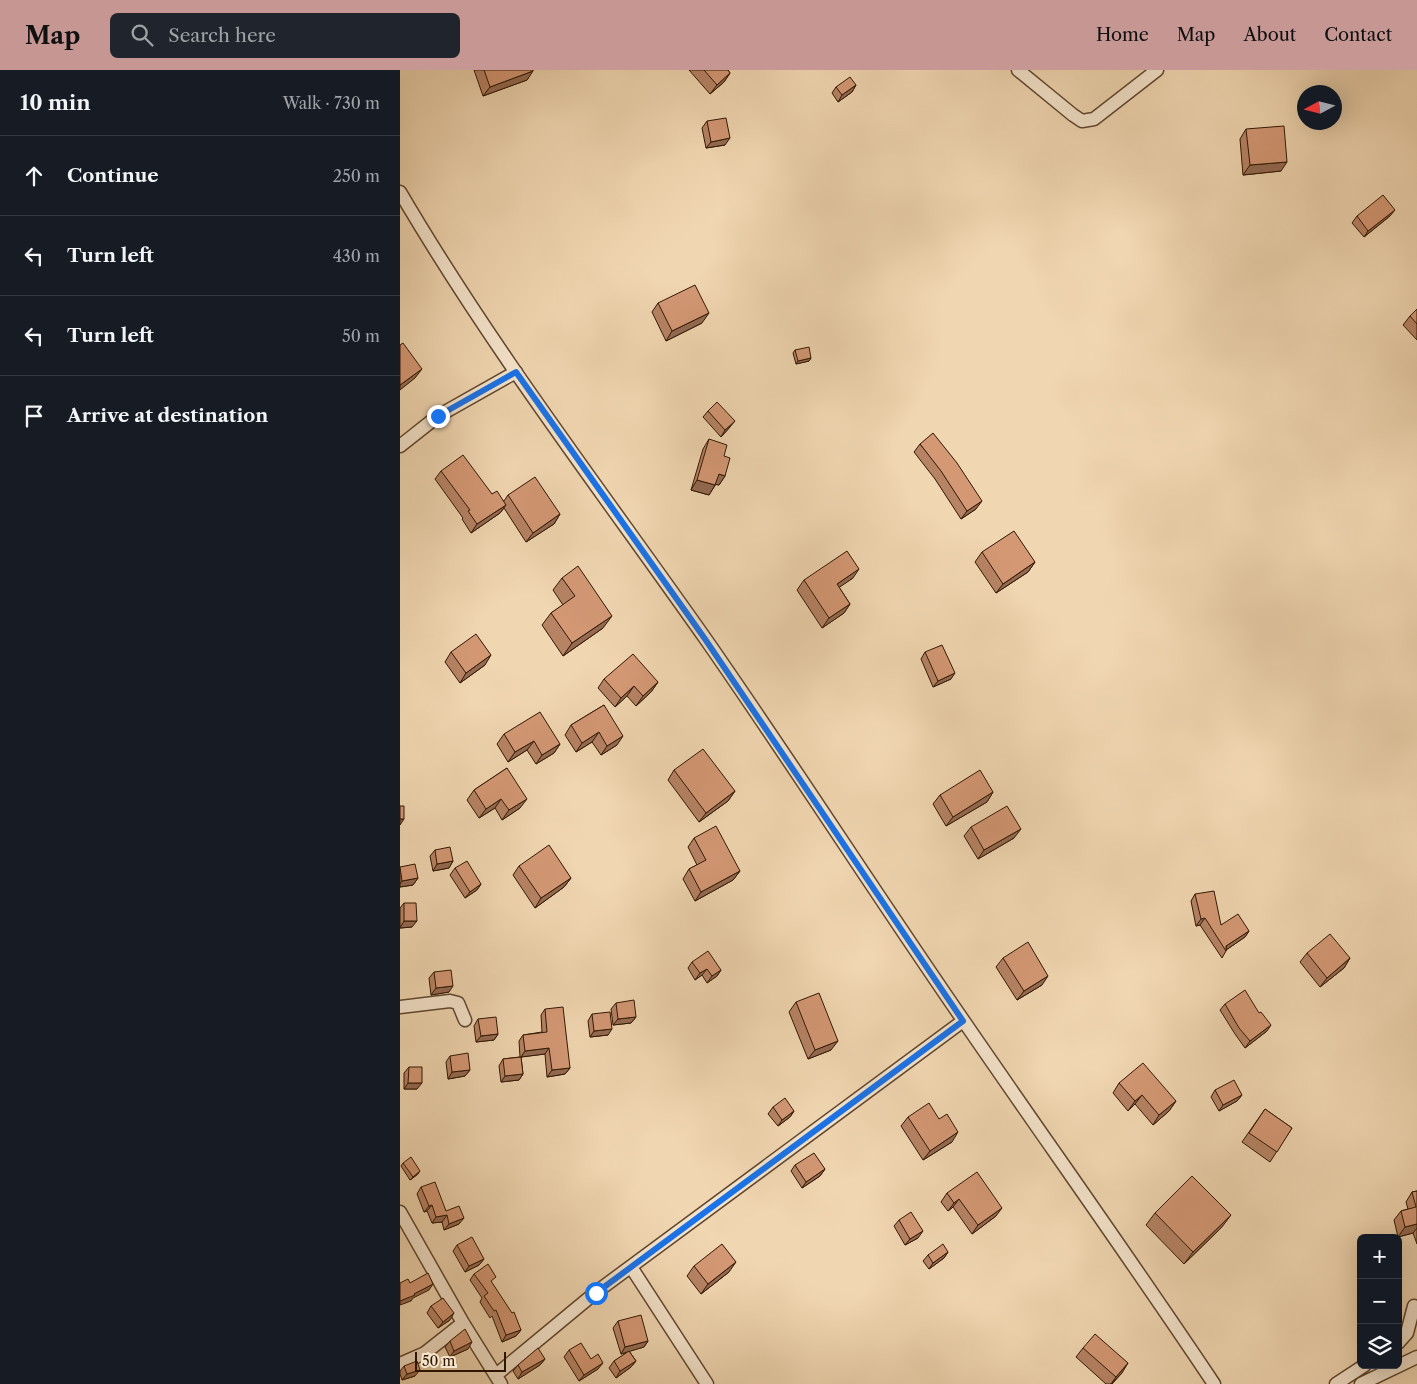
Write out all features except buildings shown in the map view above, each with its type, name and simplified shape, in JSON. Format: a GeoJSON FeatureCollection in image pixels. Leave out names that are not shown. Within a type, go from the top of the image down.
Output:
{"type":"FeatureCollection","features":[{"type":"Feature","properties":{"kind":"street"},"geometry":{"type":"LineString","coordinates":[[1018,70],[1072,115],[1082,121],[1094,120],[1157,70]]}},
{"type":"Feature","properties":{"kind":"street"},"geometry":{"type":"LineString","coordinates":[[400,192],[424,233],[516,372],[705,639],[963,1021],[1155,1296],[1214,1384]]}},
{"type":"Feature","properties":{"kind":"street"},"geometry":{"type":"LineString","coordinates":[[400,446],[438,416],[516,372]]}},
{"type":"Feature","properties":{"kind":"street"},"geometry":{"type":"LineString","coordinates":[[400,1007],[450,1001],[458,1003],[465,1020]]}},
{"type":"Feature","properties":{"kind":"street"},"geometry":{"type":"LineString","coordinates":[[400,1212],[463,1323],[499,1379],[596,1293],[963,1021]]}},
{"type":"Feature","properties":{"kind":"street"},"geometry":{"type":"LineString","coordinates":[[631,1267],[707,1384]]}},
{"type":"Feature","properties":{"kind":"street"},"geometry":{"type":"LineString","coordinates":[[1402,1339],[1407,1333],[1414,1306]]}},
{"type":"Feature","properties":{"kind":"street"},"geometry":{"type":"LineString","coordinates":[[400,1364],[425,1353],[463,1323]]}},
{"type":"Feature","properties":{"kind":"street"},"geometry":{"type":"LineString","coordinates":[[1361,1384],[1417,1357]]}},
{"type":"Feature","properties":{"kind":"street"},"geometry":{"type":"LineString","coordinates":[[1336,1384],[1360,1369]]}},
{"type":"Feature","properties":{"kind":"route"},"geometry":{"type":"LineString","coordinates":[[438,416],[516,372],[674,598],[705,639],[963,1021],[596,1293]]}}]}
